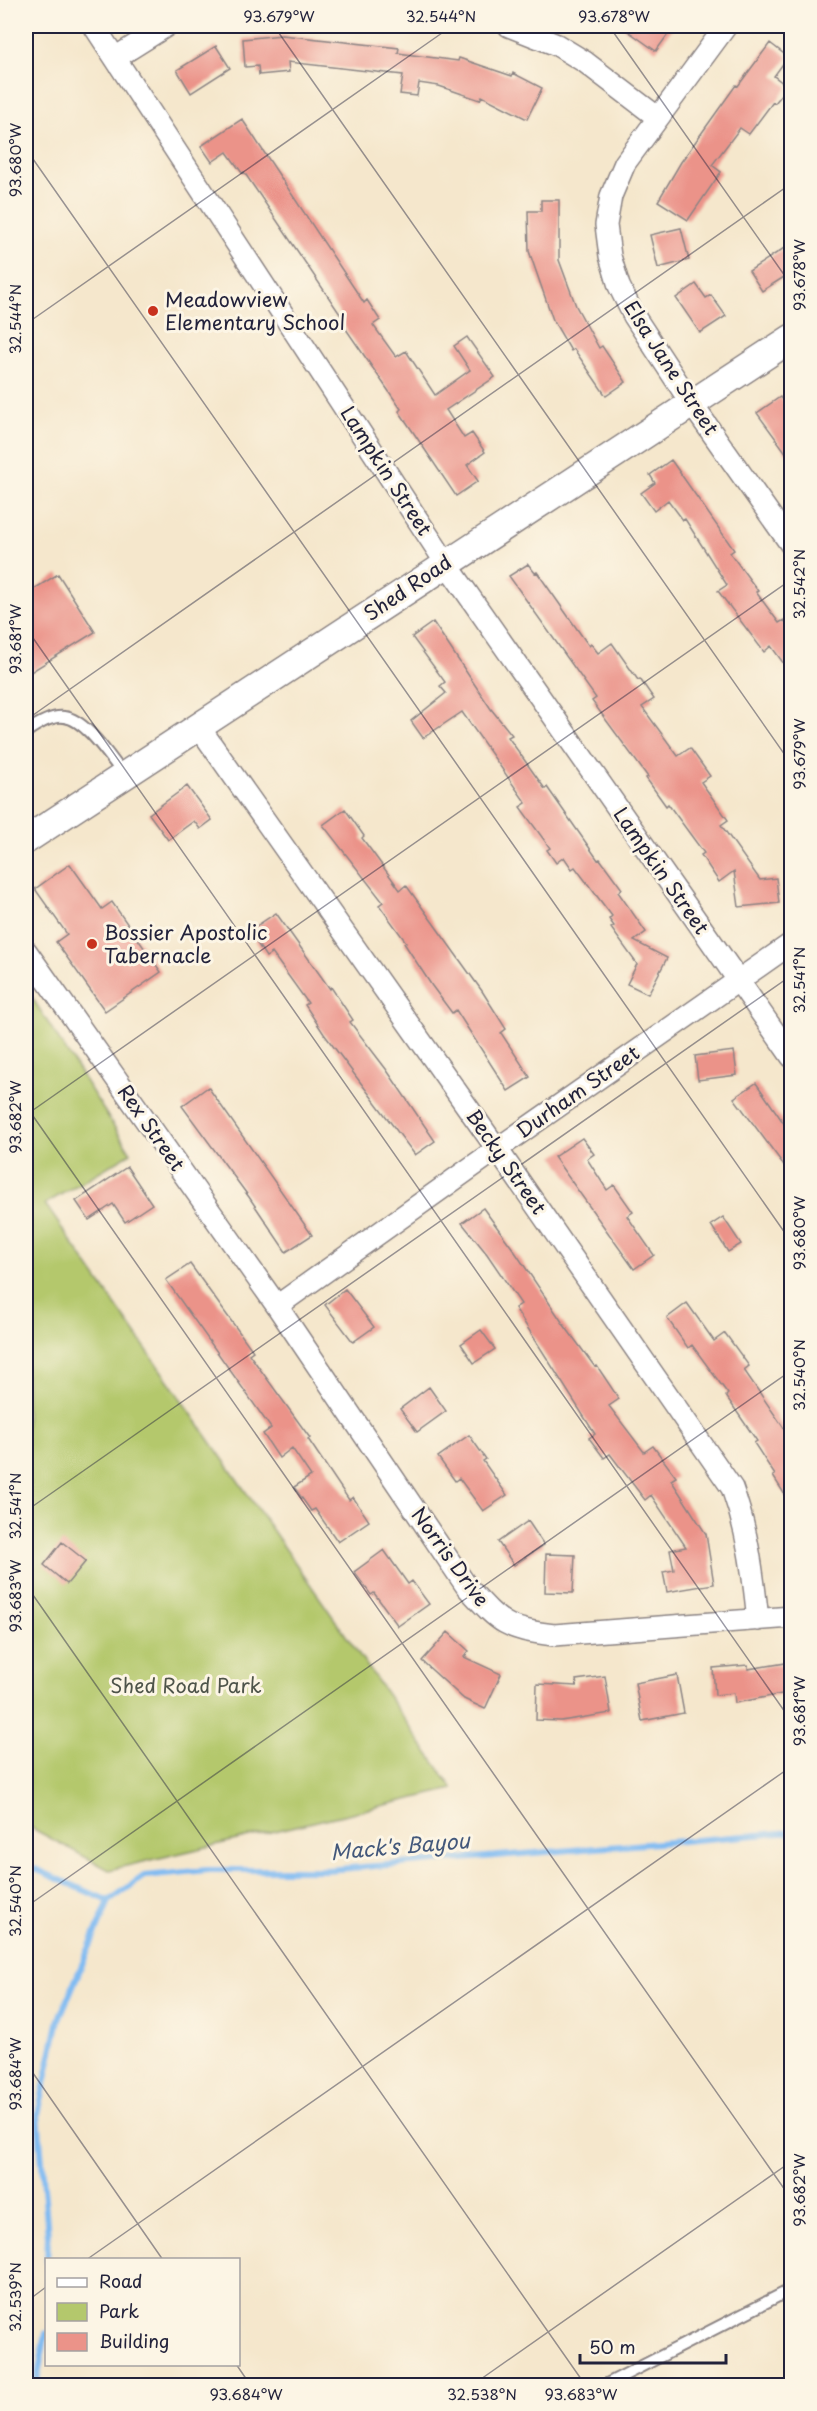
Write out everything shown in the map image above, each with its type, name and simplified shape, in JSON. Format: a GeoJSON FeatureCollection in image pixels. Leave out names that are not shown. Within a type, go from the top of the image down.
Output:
{"type":"FeatureCollection","features":[{"type":"Feature","properties":{"kind":"street","name":"Lampkin Street"},"geometry":{"type":"LineString","coordinates":[[94,26],[446,563],[792,1056]]}},
{"type":"Feature","properties":{"kind":"street"},"geometry":{"type":"LineString","coordinates":[[115,58],[166,26]]}},
{"type":"Feature","properties":{"kind":"street"},"geometry":{"type":"LineString","coordinates":[[509,26],[566,51],[657,117]]}},
{"type":"Feature","properties":{"kind":"street","name":"Elsa Jane Street"},"geometry":{"type":"LineString","coordinates":[[726,26],[625,163],[611,196],[606,225],[610,256],[619,286],[634,316],[691,403],[792,546]]}},
{"type":"Feature","properties":{"kind":"street","name":"Shed Road"},"geometry":{"type":"LineString","coordinates":[[26,840],[792,338]]}},
{"type":"Feature","properties":{"kind":"street","name":"Becky Street"},"geometry":{"type":"LineString","coordinates":[[199,727],[497,1149],[732,1488],[742,1516],[750,1551],[758,1620]]}},
{"type":"Feature","properties":{"kind":"street","name":"Durham Street"},"geometry":{"type":"LineString","coordinates":[[277,1306],[792,943]]}},
{"type":"Feature","properties":{"kind":"street","name":"Rex Street"},"geometry":{"type":"LineString","coordinates":[[26,951],[277,1306]]}},
{"type":"Feature","properties":{"kind":"street","name":"Norris Drive"},"geometry":{"type":"LineString","coordinates":[[277,1306],[467,1587],[495,1618],[526,1632],[554,1635],[792,1617]]}},
{"type":"Feature","properties":{"kind":"lane"},"geometry":{"type":"LineString","coordinates":[[26,732],[52,718],[64,716],[75,720],[91,734],[124,775]]}},
{"type":"Feature","properties":{"kind":"lane"},"geometry":{"type":"LineString","coordinates":[[603,2385],[792,2289]]}},
{"type":"Feature","properties":{"kind":"green space","name":"Shed Road Park"},"geometry":{"type":"Polygon","coordinates":[[[26,988],[131,1153],[45,1204],[453,1789],[109,1870],[26,1825],[26,988]]]}},
{"type":"Feature","properties":{"kind":"building"},"geometry":{"type":"Polygon","coordinates":[[[621,26],[674,26],[656,51],[621,26]]]}},
{"type":"Feature","properties":{"kind":"building"},"geometry":{"type":"Polygon","coordinates":[[[282,35],[399,48],[398,53],[458,61],[459,58],[512,76],[513,73],[542,88],[527,119],[482,96],[480,100],[439,86],[419,83],[417,96],[400,94],[403,75],[288,62],[289,72],[259,75],[258,66],[245,67],[243,39],[282,35]]]}},
{"type":"Feature","properties":{"kind":"building"},"geometry":{"type":"Polygon","coordinates":[[[770,43],[788,57],[774,76],[788,87],[775,103],[773,102],[749,134],[740,128],[712,165],[721,172],[688,220],[658,201],[681,162],[736,85],[738,86],[770,43]]]}},
{"type":"Feature","properties":{"kind":"building"},"geometry":{"type":"Polygon","coordinates":[[[216,46],[230,68],[191,93],[177,70],[216,46]]]}},
{"type":"Feature","properties":{"kind":"building"},"geometry":{"type":"Polygon","coordinates":[[[242,119],[364,303],[367,300],[380,320],[373,325],[396,357],[406,351],[435,395],[470,370],[454,346],[467,337],[495,377],[446,410],[464,438],[472,433],[485,452],[467,465],[478,481],[456,496],[399,411],[401,409],[339,319],[342,317],[244,172],[242,173],[227,152],[212,162],[201,146],[242,119]]]}},
{"type":"Feature","properties":{"kind":"building"},"geometry":{"type":"Polygon","coordinates":[[[541,200],[559,200],[559,260],[576,306],[599,348],[602,346],[626,382],[606,396],[574,349],[571,351],[553,320],[529,251],[528,211],[541,211],[541,200]]]}},
{"type":"Feature","properties":{"kind":"building"},"geometry":{"type":"Polygon","coordinates":[[[681,228],[689,260],[658,268],[650,235],[681,228]]]}},
{"type":"Feature","properties":{"kind":"building"},"geometry":{"type":"Polygon","coordinates":[[[792,243],[792,272],[762,291],[749,271],[792,243]]]}},
{"type":"Feature","properties":{"kind":"building"},"geometry":{"type":"Polygon","coordinates":[[[696,284],[706,298],[711,295],[726,316],[700,333],[676,298],[696,284]]]}},
{"type":"Feature","properties":{"kind":"building"},"geometry":{"type":"Polygon","coordinates":[[[780,397],[792,413],[792,461],[757,413],[780,397]]]}},
{"type":"Feature","properties":{"kind":"building"},"geometry":{"type":"Polygon","coordinates":[[[671,460],[734,550],[730,553],[758,591],[756,592],[779,623],[784,620],[792,630],[792,675],[771,646],[764,652],[718,591],[727,585],[685,519],[683,520],[668,500],[654,511],[641,493],[655,483],[650,475],[671,460]]]}},
{"type":"Feature","properties":{"kind":"building"},"geometry":{"type":"Polygon","coordinates":[[[528,564],[535,573],[537,572],[589,646],[591,644],[598,653],[612,643],[638,680],[640,679],[654,699],[642,707],[678,756],[690,748],[710,776],[701,782],[728,820],[721,825],[760,880],[776,878],[779,903],[739,907],[734,871],[719,882],[701,855],[704,853],[646,778],[648,777],[592,701],[596,698],[509,576],[528,564]]]}},
{"type":"Feature","properties":{"kind":"building"},"geometry":{"type":"Polygon","coordinates":[[[58,574],[95,632],[26,675],[26,594],[58,574]]]}},
{"type":"Feature","properties":{"kind":"building"},"geometry":{"type":"Polygon","coordinates":[[[433,622],[491,709],[512,735],[508,737],[545,789],[547,787],[598,860],[600,859],[622,889],[618,892],[646,932],[634,941],[667,958],[648,994],[627,984],[637,964],[611,928],[614,926],[609,919],[612,916],[575,867],[572,869],[564,857],[556,863],[547,850],[550,848],[520,807],[526,803],[462,712],[423,738],[411,721],[446,693],[440,686],[445,682],[412,637],[433,622]]]}},
{"type":"Feature","properties":{"kind":"building"},"geometry":{"type":"Polygon","coordinates":[[[187,786],[212,820],[200,829],[194,821],[168,840],[149,814],[187,786]]]}},
{"type":"Feature","properties":{"kind":"building"},"geometry":{"type":"Polygon","coordinates":[[[345,809],[364,836],[362,838],[400,890],[406,885],[482,991],[506,1029],[501,1033],[530,1077],[508,1091],[456,1010],[452,1013],[432,986],[404,943],[406,942],[379,905],[383,902],[323,825],[345,809]]]}},
{"type":"Feature","properties":{"kind":"building"},"geometry":{"type":"Polygon","coordinates":[[[70,864],[102,909],[112,902],[161,972],[105,1011],[56,942],[67,934],[35,889],[70,864]]]}},
{"type":"Feature","properties":{"kind":"building"},"geometry":{"type":"Polygon","coordinates":[[[276,913],[330,989],[331,987],[353,1020],[350,1022],[386,1069],[435,1141],[415,1155],[324,1034],[305,1005],[308,1003],[272,953],[266,957],[249,931],[276,913]]]}},
{"type":"Feature","properties":{"kind":"building"},"geometry":{"type":"Polygon","coordinates":[[[734,1051],[737,1075],[698,1080],[695,1056],[734,1051]]]}},
{"type":"Feature","properties":{"kind":"building"},"geometry":{"type":"Polygon","coordinates":[[[756,1083],[792,1135],[792,1176],[734,1098],[756,1083]]]}},
{"type":"Feature","properties":{"kind":"building"},"geometry":{"type":"Polygon","coordinates":[[[208,1087],[312,1235],[286,1252],[182,1106],[208,1087]]]}},
{"type":"Feature","properties":{"kind":"building"},"geometry":{"type":"Polygon","coordinates":[[[582,1138],[594,1154],[587,1159],[607,1190],[614,1185],[633,1212],[627,1216],[654,1255],[634,1269],[554,1157],[582,1138]]]}},
{"type":"Feature","properties":{"kind":"building"},"geometry":{"type":"Polygon","coordinates":[[[127,1167],[152,1204],[125,1222],[113,1204],[89,1220],[76,1201],[127,1167]]]}},
{"type":"Feature","properties":{"kind":"building"},"geometry":{"type":"Polygon","coordinates":[[[483,1208],[564,1325],[595,1367],[597,1366],[619,1399],[609,1406],[644,1452],[653,1446],[676,1477],[671,1480],[706,1534],[714,1584],[667,1592],[663,1572],[674,1570],[670,1550],[686,1547],[651,1495],[645,1500],[610,1454],[604,1458],[589,1438],[595,1434],[515,1308],[521,1304],[487,1254],[462,1223],[483,1208]]]}},
{"type":"Feature","properties":{"kind":"building"},"geometry":{"type":"Polygon","coordinates":[[[723,1217],[741,1244],[728,1252],[711,1225],[723,1217]]]}},
{"type":"Feature","properties":{"kind":"building"},"geometry":{"type":"Polygon","coordinates":[[[190,1264],[253,1351],[249,1354],[310,1438],[308,1439],[349,1500],[353,1497],[369,1521],[338,1542],[315,1509],[311,1511],[294,1487],[311,1476],[292,1448],[279,1458],[263,1434],[271,1428],[166,1280],[190,1264]]]}},
{"type":"Feature","properties":{"kind":"building"},"geometry":{"type":"Polygon","coordinates":[[[345,1289],[374,1327],[353,1342],[325,1305],[345,1289]]]}},
{"type":"Feature","properties":{"kind":"building"},"geometry":{"type":"Polygon","coordinates":[[[687,1303],[714,1341],[725,1333],[749,1366],[744,1370],[792,1440],[792,1506],[754,1443],[757,1441],[726,1396],[728,1394],[692,1345],[688,1348],[667,1318],[687,1303]]]}},
{"type":"Feature","properties":{"kind":"building"},"geometry":{"type":"Polygon","coordinates":[[[481,1330],[495,1349],[474,1363],[461,1344],[481,1330]]]}},
{"type":"Feature","properties":{"kind":"building"},"geometry":{"type":"Polygon","coordinates":[[[429,1387],[446,1411],[417,1432],[400,1409],[429,1387]]]}},
{"type":"Feature","properties":{"kind":"building"},"geometry":{"type":"Polygon","coordinates":[[[469,1435],[486,1459],[483,1461],[507,1495],[483,1511],[459,1478],[455,1481],[438,1457],[469,1435]]]}},
{"type":"Feature","properties":{"kind":"building"},"geometry":{"type":"Polygon","coordinates":[[[528,1521],[544,1545],[514,1565],[498,1542],[528,1521]]]}},
{"type":"Feature","properties":{"kind":"building"},"geometry":{"type":"Polygon","coordinates":[[[62,1542],[86,1561],[67,1584],[44,1565],[62,1542]]]}},
{"type":"Feature","properties":{"kind":"building"},"geometry":{"type":"Polygon","coordinates":[[[384,1550],[408,1584],[412,1581],[429,1604],[398,1626],[374,1593],[371,1595],[354,1572],[384,1550]]]}},
{"type":"Feature","properties":{"kind":"building"},"geometry":{"type":"Polygon","coordinates":[[[546,1554],[575,1555],[573,1593],[545,1592],[546,1554]]]}},
{"type":"Feature","properties":{"kind":"building"},"geometry":{"type":"Polygon","coordinates":[[[448,1632],[469,1651],[464,1657],[501,1674],[485,1709],[464,1699],[422,1661],[448,1632]]]}},
{"type":"Feature","properties":{"kind":"building"},"geometry":{"type":"Polygon","coordinates":[[[792,1662],[792,1692],[735,1703],[734,1693],[715,1695],[713,1668],[748,1665],[748,1669],[792,1662]]]}},
{"type":"Feature","properties":{"kind":"building"},"geometry":{"type":"Polygon","coordinates":[[[677,1675],[684,1713],[642,1721],[635,1683],[677,1675]]]}},
{"type":"Feature","properties":{"kind":"building"},"geometry":{"type":"Polygon","coordinates":[[[605,1676],[611,1713],[561,1721],[536,1720],[537,1684],[577,1686],[576,1680],[605,1676]]]}},
{"type":"Feature","properties":{"kind":"waterway","name":"Mack's Bayou"},"geometry":{"type":"LineString","coordinates":[[26,1865],[109,1901],[144,1876],[208,1870],[326,1870],[792,1832]]}},
{"type":"Feature","properties":{"kind":"waterway"},"geometry":{"type":"LineString","coordinates":[[47,2258],[48,2236],[38,2114],[59,2019],[109,1901]]}},
{"type":"Feature","properties":{"kind":"waterway"},"geometry":{"type":"LineString","coordinates":[[36,2386],[45,2338]]}},
{"type":"Feature","properties":{"kind":"place","name":"Meadowview Elementary School"},"geometry":{"type":"Point","coordinates":[153,311]}},
{"type":"Feature","properties":{"kind":"place","name":"Bossier Apostolic Tabernacle"},"geometry":{"type":"Point","coordinates":[92,944]}}]}
